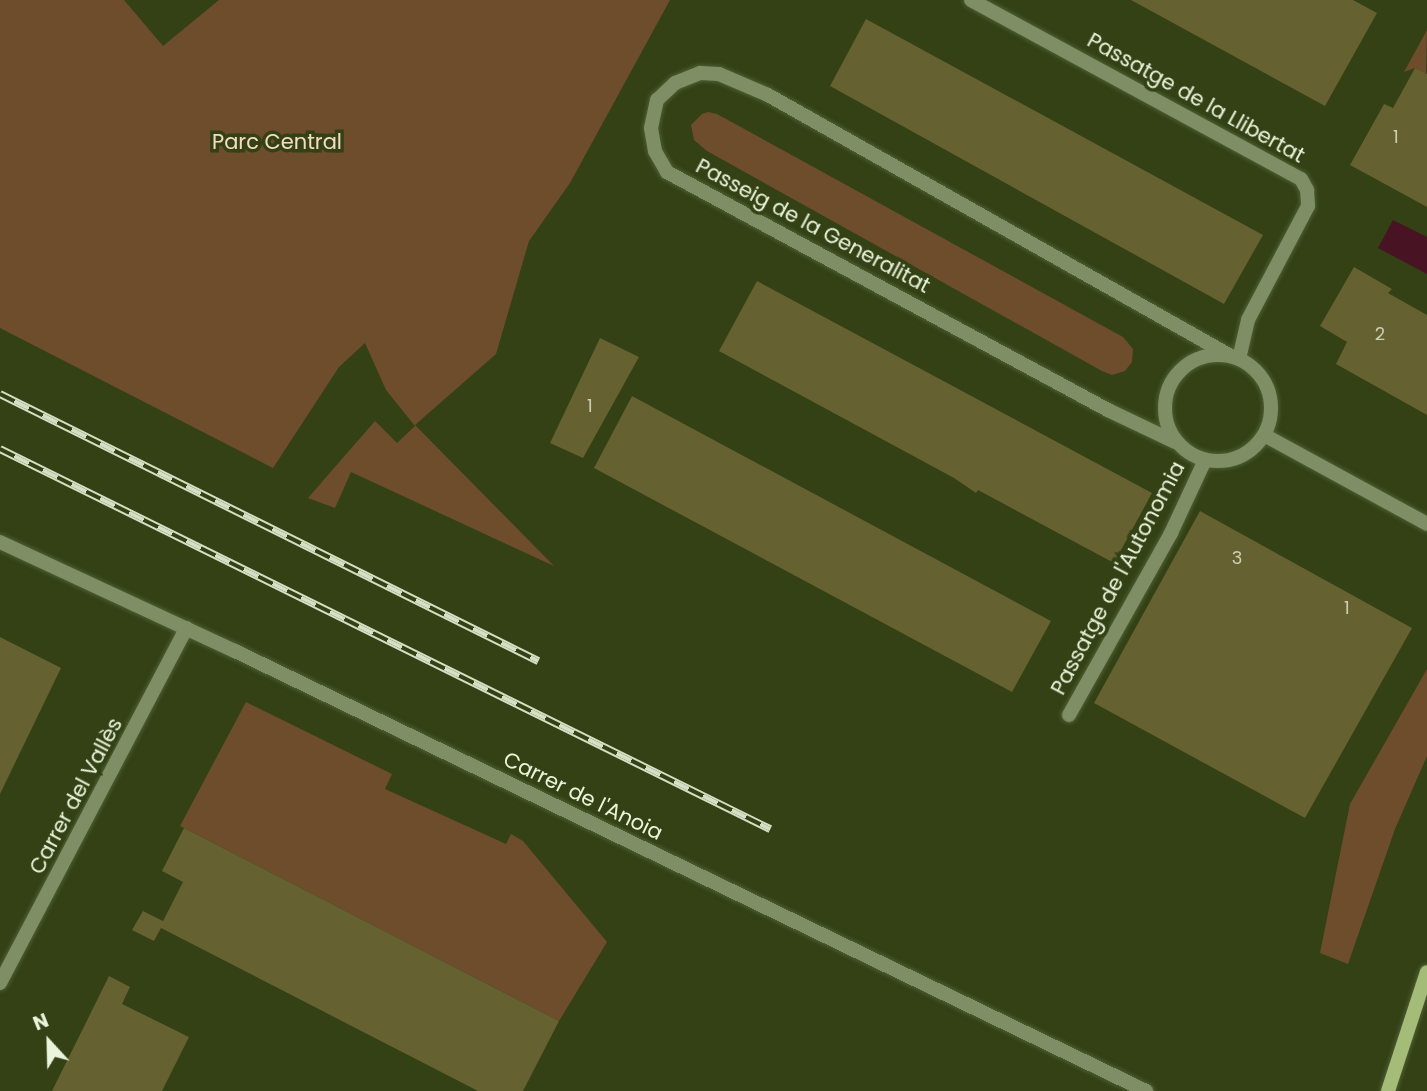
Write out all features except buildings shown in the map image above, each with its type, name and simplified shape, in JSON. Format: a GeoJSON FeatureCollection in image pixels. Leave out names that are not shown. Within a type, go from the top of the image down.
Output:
{"type":"FeatureCollection","features":[{"type":"Feature","properties":{"kind":"street","name":"Passatge de la Llibertat"},"geometry":{"type":"LineString","coordinates":[[971,0],[1301,178],[1307,190],[1308,206],[1248,320],[1234,357]]}},
{"type":"Feature","properties":{"kind":"street","name":"Passeig de la Generalitat"},"geometry":{"type":"LineString","coordinates":[[1205,460],[667,172],[655,151],[651,128],[657,100],[675,83],[700,73],[719,74],[768,95],[1258,372],[1267,386],[1272,402],[1264,435]]}},
{"type":"Feature","properties":{"kind":"street"},"geometry":{"type":"LineString","coordinates":[[1175,442],[1164,411],[1165,395],[1172,380],[1196,359],[1212,354],[1234,357]]}},
{"type":"Feature","properties":{"kind":"street"},"geometry":{"type":"LineString","coordinates":[[1205,460],[1222,461],[1238,457],[1253,449],[1264,435],[1427,524]]}},
{"type":"Feature","properties":{"kind":"street","name":"Passatge de l'Autonomia"},"geometry":{"type":"LineString","coordinates":[[1069,715],[1171,533],[1205,460]]}},
{"type":"Feature","properties":{"kind":"street","name":"Carrer de l'Anoia"},"geometry":{"type":"LineString","coordinates":[[0,542],[186,628],[1146,1091]]}},
{"type":"Feature","properties":{"kind":"street","name":"Carrer del Vallès"},"geometry":{"type":"LineString","coordinates":[[0,984],[186,628]]}},
{"type":"Feature","properties":{"kind":"street"},"geometry":{"type":"LineString","coordinates":[[1388,1091],[1427,972]]}},
{"type":"Feature","properties":{"kind":"green space","name":"Parc Central"},"geometry":{"type":"Polygon","coordinates":[[[0,0],[124,0],[163,46],[219,0],[670,0],[570,183],[529,241],[496,354],[415,425],[554,566],[351,472],[335,508],[308,498],[375,421],[397,443],[415,426],[386,390],[365,343],[339,367],[273,468],[0,328],[0,0]]]}},
{"type":"Feature","properties":{"kind":"green space"},"geometry":{"type":"Polygon","coordinates":[[[1427,30],[1426,74],[1415,68],[1404,72],[1427,30]]]}},
{"type":"Feature","properties":{"kind":"green space"},"geometry":{"type":"Polygon","coordinates":[[[708,112],[717,114],[1123,337],[1133,349],[1132,362],[1125,371],[1112,375],[1102,371],[707,151],[694,140],[691,125],[708,112]]]}},
{"type":"Feature","properties":{"kind":"green space"},"geometry":{"type":"Polygon","coordinates":[[[1427,669],[1427,756],[1395,829],[1348,964],[1320,953],[1350,804],[1427,669]]]}},
{"type":"Feature","properties":{"kind":"green space"},"geometry":{"type":"Polygon","coordinates":[[[246,702],[392,774],[385,789],[506,844],[511,834],[523,841],[607,942],[559,1021],[180,826],[246,702]]]}},
{"type":"Feature","properties":{"kind":"shaded area"},"geometry":{"type":"Polygon","coordinates":[[[1393,220],[1427,237],[1427,274],[1378,248],[1393,220]]]}},
{"type":"Feature","properties":{"kind":"railway"},"geometry":{"type":"LineString","coordinates":[[0,394],[538,661]]}},
{"type":"Feature","properties":{"kind":"railway"},"geometry":{"type":"LineString","coordinates":[[0,449],[770,829]]}}]}
